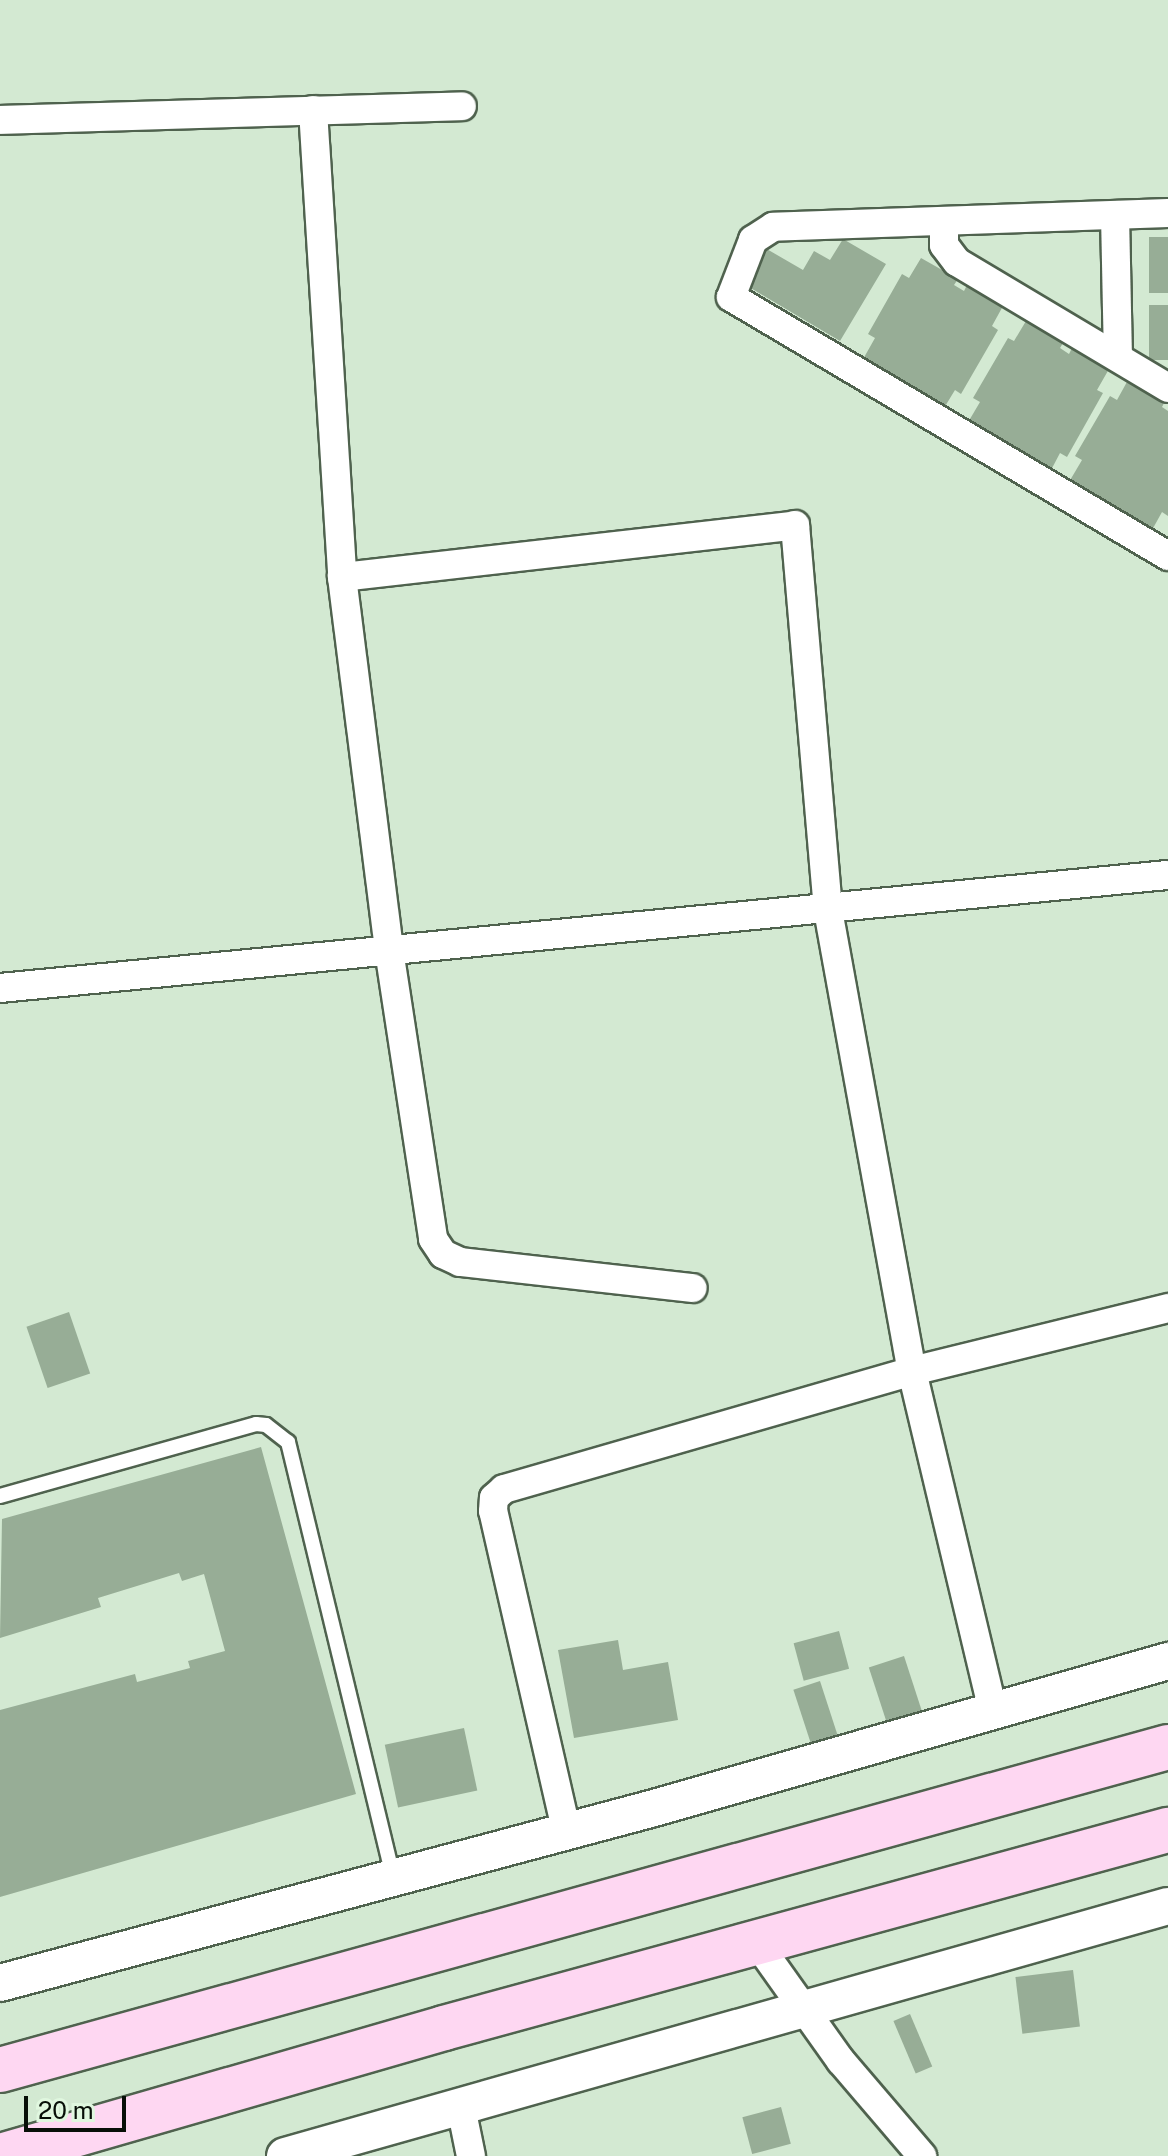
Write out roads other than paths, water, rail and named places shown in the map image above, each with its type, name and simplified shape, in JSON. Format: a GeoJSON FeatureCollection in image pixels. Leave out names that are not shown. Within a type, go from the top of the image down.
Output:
{"type":"FeatureCollection","features":[{"type":"Feature","properties":{"kind":"main road"},"geometry":{"type":"LineString","coordinates":[[0,2070],[1168,1747]]}},
{"type":"Feature","properties":{"kind":"main road"},"geometry":{"type":"LineString","coordinates":[[1,2156],[1168,1830]]}},
{"type":"Feature","properties":{"kind":"street"},"geometry":{"type":"LineString","coordinates":[[0,120],[462,106]]}},
{"type":"Feature","properties":{"kind":"street"},"geometry":{"type":"LineString","coordinates":[[313,110],[342,577],[389,950],[433,1239],[443,1254],[489,1267],[693,1288]]}},
{"type":"Feature","properties":{"kind":"street"},"geometry":{"type":"LineString","coordinates":[[1168,213],[773,227],[753,240],[731,297],[1168,556]]}},
{"type":"Feature","properties":{"kind":"street"},"geometry":{"type":"LineString","coordinates":[[1115,215],[1118,357]]}},
{"type":"Feature","properties":{"kind":"street"},"geometry":{"type":"LineString","coordinates":[[944,221],[949,255],[1168,388]]}},
{"type":"Feature","properties":{"kind":"street"},"geometry":{"type":"LineString","coordinates":[[342,577],[795,525],[828,910],[912,1371],[993,1712]]}},
{"type":"Feature","properties":{"kind":"street"},"geometry":{"type":"LineString","coordinates":[[0,988],[1168,875]]}},
{"type":"Feature","properties":{"kind":"street"},"geometry":{"type":"LineString","coordinates":[[566,1829],[494,1498],[504,1489],[912,1371],[1168,1308]]}},
{"type":"Feature","properties":{"kind":"street"},"geometry":{"type":"LineString","coordinates":[[0,1983],[993,1712],[1168,1661]]}},
{"type":"Feature","properties":{"kind":"street"},"geometry":{"type":"LineString","coordinates":[[285,2156],[804,2012],[1168,1906]]}},
{"type":"Feature","properties":{"kind":"street"},"geometry":{"type":"LineString","coordinates":[[757,1943],[804,2012],[922,2156]]}},
{"type":"Feature","properties":{"kind":"street"},"geometry":{"type":"LineString","coordinates":[[461,2107],[471,2156]]}},
{"type":"Feature","properties":{"kind":"lane"},"geometry":{"type":"LineString","coordinates":[[0,1496],[256,1424],[266,1425],[288,1442],[393,1875]]}}]}
